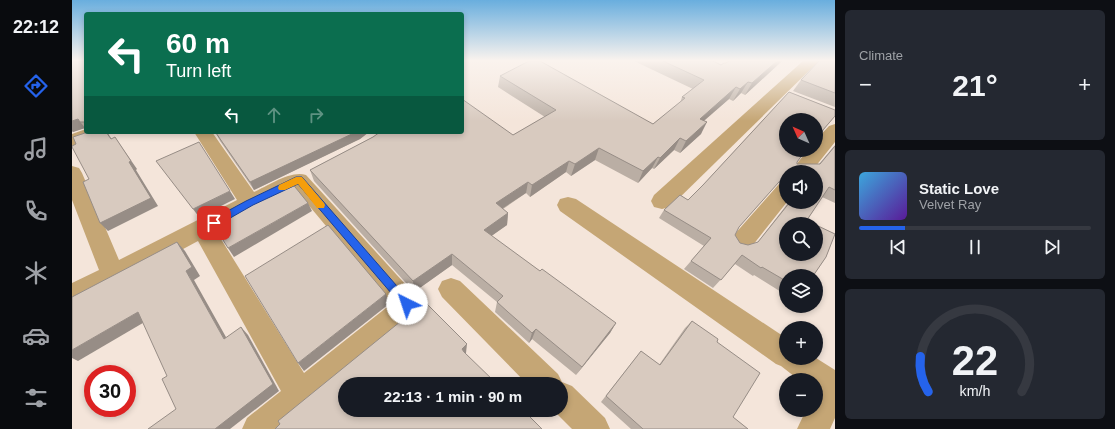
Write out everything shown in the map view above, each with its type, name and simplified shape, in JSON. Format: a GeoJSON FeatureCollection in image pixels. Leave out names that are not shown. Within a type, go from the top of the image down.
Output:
{"type":"FeatureCollection","features":[{"type":"Feature","properties":{"kind":"street"},"geometry":{"type":"LineString","coordinates":[[662,201],[786,95],[797,81]]}},
{"type":"Feature","properties":{"kind":"street"},"geometry":{"type":"LineString","coordinates":[[806,165],[835,130]]}},
{"type":"Feature","properties":{"kind":"street"},"geometry":{"type":"LineString","coordinates":[[72,141],[91,134]]}},
{"type":"Feature","properties":{"kind":"street"},"geometry":{"type":"LineString","coordinates":[[204,134],[250,203]]}},
{"type":"Feature","properties":{"kind":"street"},"geometry":{"type":"LineString","coordinates":[[72,174],[113,275]]}},
{"type":"Feature","properties":{"kind":"street"},"geometry":{"type":"LineString","coordinates":[[72,296],[203,229],[250,203],[309,174],[407,304],[398,316],[258,429]]}},
{"type":"Feature","properties":{"kind":"street"},"geometry":{"type":"LineString","coordinates":[[741,243],[779,197]]}},
{"type":"Feature","properties":{"kind":"street"},"geometry":{"type":"LineString","coordinates":[[568,205],[779,349]]}},
{"type":"Feature","properties":{"kind":"street"},"geometry":{"type":"LineString","coordinates":[[203,229],[300,395]]}},
{"type":"Feature","properties":{"kind":"street"},"geometry":{"type":"LineString","coordinates":[[451,289],[541,377]]}},
{"type":"Feature","properties":{"kind":"street"},"geometry":{"type":"LineString","coordinates":[[802,365],[835,388],[813,429]]}},
{"type":"Feature","properties":{"kind":"street"},"geometry":{"type":"LineString","coordinates":[[568,404],[594,429]]}},
{"type":"Feature","properties":{"kind":"building"},"geometry":{"type":"Polygon","coordinates":[[[72,81],[84,81],[84,122],[80,122],[78,119],[72,121],[72,81]]]}},
{"type":"Feature","properties":{"kind":"building"},"geometry":{"type":"Polygon","coordinates":[[[508,81],[576,81],[653,124],[685,98],[682,97],[703,81],[754,81],[752,83],[748,82],[740,89],[736,87],[700,119],[707,122],[686,141],[680,138],[660,158],[658,157],[643,171],[599,148],[575,164],[569,161],[532,185],[528,182],[496,203],[508,213],[484,230],[540,271],[542,269],[616,323],[582,367],[536,329],[532,333],[497,302],[503,296],[452,254],[413,281],[310,170],[377,134],[464,134],[464,100],[513,135],[556,110],[508,81]]]}},
{"type":"Feature","properties":{"kind":"building"},"geometry":{"type":"Polygon","coordinates":[[[804,81],[835,81],[835,93],[804,81]]]}},
{"type":"Feature","properties":{"kind":"building"},"geometry":{"type":"Polygon","coordinates":[[[789,92],[835,110],[835,116],[823,130],[823,113],[779,113],[779,157],[801,157],[797,164],[820,164],[835,146],[835,190],[829,187],[823,196],[823,165],[779,165],[779,182],[739,227],[735,235],[740,243],[748,245],[758,242],[784,209],[814,209],[809,217],[779,217],[779,261],[823,261],[823,228],[835,234],[826,257],[818,269],[779,269],[779,277],[762,267],[761,268],[742,255],[721,280],[691,261],[711,238],[664,210],[680,195],[688,200],[789,92]]]}},
{"type":"Feature","properties":{"kind":"building"},"geometry":{"type":"Polygon","coordinates":[[[84,133],[107,134],[111,139],[115,137],[131,161],[129,162],[151,198],[100,223],[83,182],[89,179],[72,147],[76,144],[73,137],[84,133]]]}},
{"type":"Feature","properties":{"kind":"building"},"geometry":{"type":"Polygon","coordinates":[[[217,134],[352,134],[250,182],[217,134]]]}},
{"type":"Feature","properties":{"kind":"building"},"geometry":{"type":"Polygon","coordinates":[[[199,142],[230,191],[193,209],[156,161],[199,142]]]}},
{"type":"Feature","properties":{"kind":"building"},"geometry":{"type":"Polygon","coordinates":[[[291,182],[308,203],[228,248],[213,224],[291,182]]]}},
{"type":"Feature","properties":{"kind":"building"},"geometry":{"type":"Polygon","coordinates":[[[328,225],[386,294],[298,363],[245,276],[328,225]]]}},
{"type":"Feature","properties":{"kind":"building"},"geometry":{"type":"Polygon","coordinates":[[[177,242],[192,267],[186,271],[224,339],[241,327],[273,384],[215,429],[148,429],[176,409],[162,379],[167,376],[138,312],[72,350],[72,297],[177,242]]]}},
{"type":"Feature","properties":{"kind":"building"},"geometry":{"type":"Polygon","coordinates":[[[419,296],[467,344],[462,349],[464,352],[490,377],[338,377],[338,417],[530,417],[542,429],[275,429],[280,424],[278,421],[406,317],[419,296]]]}},
{"type":"Feature","properties":{"kind":"building"},"geometry":{"type":"Polygon","coordinates":[[[692,321],[718,339],[717,342],[760,373],[733,417],[748,429],[643,429],[606,396],[641,351],[660,365],[692,321]]]}},
{"type":"Feature","properties":{"kind":"slow traffic"},"geometry":{"type":"LineString","coordinates":[[282,188],[299,180],[321,205]]}},
{"type":"Feature","properties":{"kind":"route"},"geometry":{"type":"LineString","coordinates":[[214,223],[250,203],[299,180],[407,304]]}}]}
